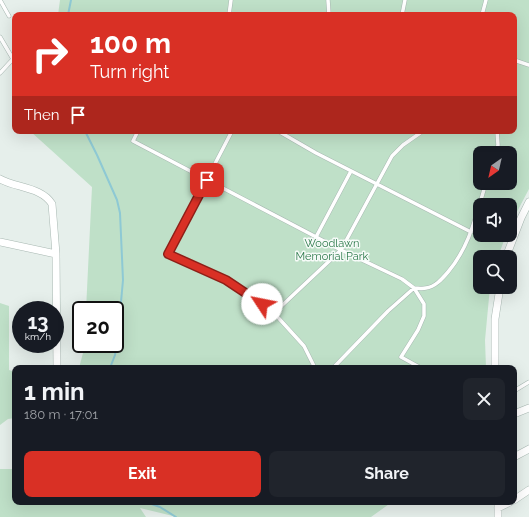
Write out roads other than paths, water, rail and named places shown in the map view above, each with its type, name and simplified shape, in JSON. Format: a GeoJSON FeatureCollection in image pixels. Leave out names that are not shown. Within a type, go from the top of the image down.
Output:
{"type":"FeatureCollection","features":[{"type":"Feature","properties":{"kind":"street"},"geometry":{"type":"LineString","coordinates":[[0,179],[38,192],[50,201],[54,214],[56,254],[57,365]]}},
{"type":"Feature","properties":{"kind":"street"},"geometry":{"type":"LineString","coordinates":[[509,250],[520,218],[529,202]]}},
{"type":"Feature","properties":{"kind":"street"},"geometry":{"type":"LineString","coordinates":[[0,242],[56,254]]}},
{"type":"Feature","properties":{"kind":"street"},"geometry":{"type":"LineString","coordinates":[[495,365],[495,318],[499,294]]}},
{"type":"Feature","properties":{"kind":"street"},"geometry":{"type":"LineString","coordinates":[[517,413],[529,408]]}},
{"type":"Feature","properties":{"kind":"street"},"geometry":{"type":"LineString","coordinates":[[517,455],[529,449]]}},
{"type":"Feature","properties":{"kind":"street"},"geometry":{"type":"LineString","coordinates":[[517,498],[529,490]]}},
{"type":"Feature","properties":{"kind":"street"},"geometry":{"type":"LineString","coordinates":[[498,505],[498,517]]}},
{"type":"Feature","properties":{"kind":"lane"},"geometry":{"type":"LineString","coordinates":[[0,0],[9,16]]}},
{"type":"Feature","properties":{"kind":"lane"},"geometry":{"type":"LineString","coordinates":[[229,12],[231,0]]}},
{"type":"Feature","properties":{"kind":"lane"},"geometry":{"type":"LineString","coordinates":[[328,0],[329,12]]}},
{"type":"Feature","properties":{"kind":"lane"},"geometry":{"type":"LineString","coordinates":[[403,12],[405,0]]}},
{"type":"Feature","properties":{"kind":"lane"},"geometry":{"type":"LineString","coordinates":[[483,12],[486,0]]}},
{"type":"Feature","properties":{"kind":"lane"},"geometry":{"type":"LineString","coordinates":[[0,37],[12,57]]}},
{"type":"Feature","properties":{"kind":"lane"},"geometry":{"type":"LineString","coordinates":[[0,73],[12,60]]}},
{"type":"Feature","properties":{"kind":"lane"},"geometry":{"type":"LineString","coordinates":[[517,61],[529,64]]}},
{"type":"Feature","properties":{"kind":"lane"},"geometry":{"type":"LineString","coordinates":[[136,134],[132,141],[341,250],[402,279],[414,288],[424,304],[424,316],[418,330],[401,357],[416,365]]}},
{"type":"Feature","properties":{"kind":"lane"},"geometry":{"type":"LineString","coordinates":[[230,134],[168,254],[226,280],[274,313],[304,346],[314,365]]}},
{"type":"Feature","properties":{"kind":"lane"},"geometry":{"type":"LineString","coordinates":[[283,134],[351,171],[471,232]]}},
{"type":"Feature","properties":{"kind":"lane"},"geometry":{"type":"LineString","coordinates":[[274,313],[341,250],[392,156],[403,145],[419,134]]}},
{"type":"Feature","properties":{"kind":"lane"},"geometry":{"type":"LineString","coordinates":[[497,134],[498,146]]}},
{"type":"Feature","properties":{"kind":"lane"},"geometry":{"type":"LineString","coordinates":[[316,237],[351,171]]}},
{"type":"Feature","properties":{"kind":"lane"},"geometry":{"type":"LineString","coordinates":[[336,365],[388,311],[414,288],[427,288],[441,281],[463,252],[471,232],[484,190]]}},
{"type":"Feature","properties":{"kind":"lane"},"geometry":{"type":"LineString","coordinates":[[517,389],[529,382]]}},
{"type":"Feature","properties":{"kind":"waterway"},"geometry":{"type":"LineString","coordinates":[[69,12],[71,0]]}},
{"type":"Feature","properties":{"kind":"waterway"},"geometry":{"type":"LineString","coordinates":[[86,134],[117,200],[120,213],[123,280],[118,335],[115,355],[111,365]]}},
{"type":"Feature","properties":{"kind":"waterway"},"geometry":{"type":"LineString","coordinates":[[154,505],[176,517]]}},
{"type":"Feature","properties":{"kind":"park label","name":"Woodlawn Memorial Park"},"geometry":{"type":"Point","coordinates":[332,249]}}]}
